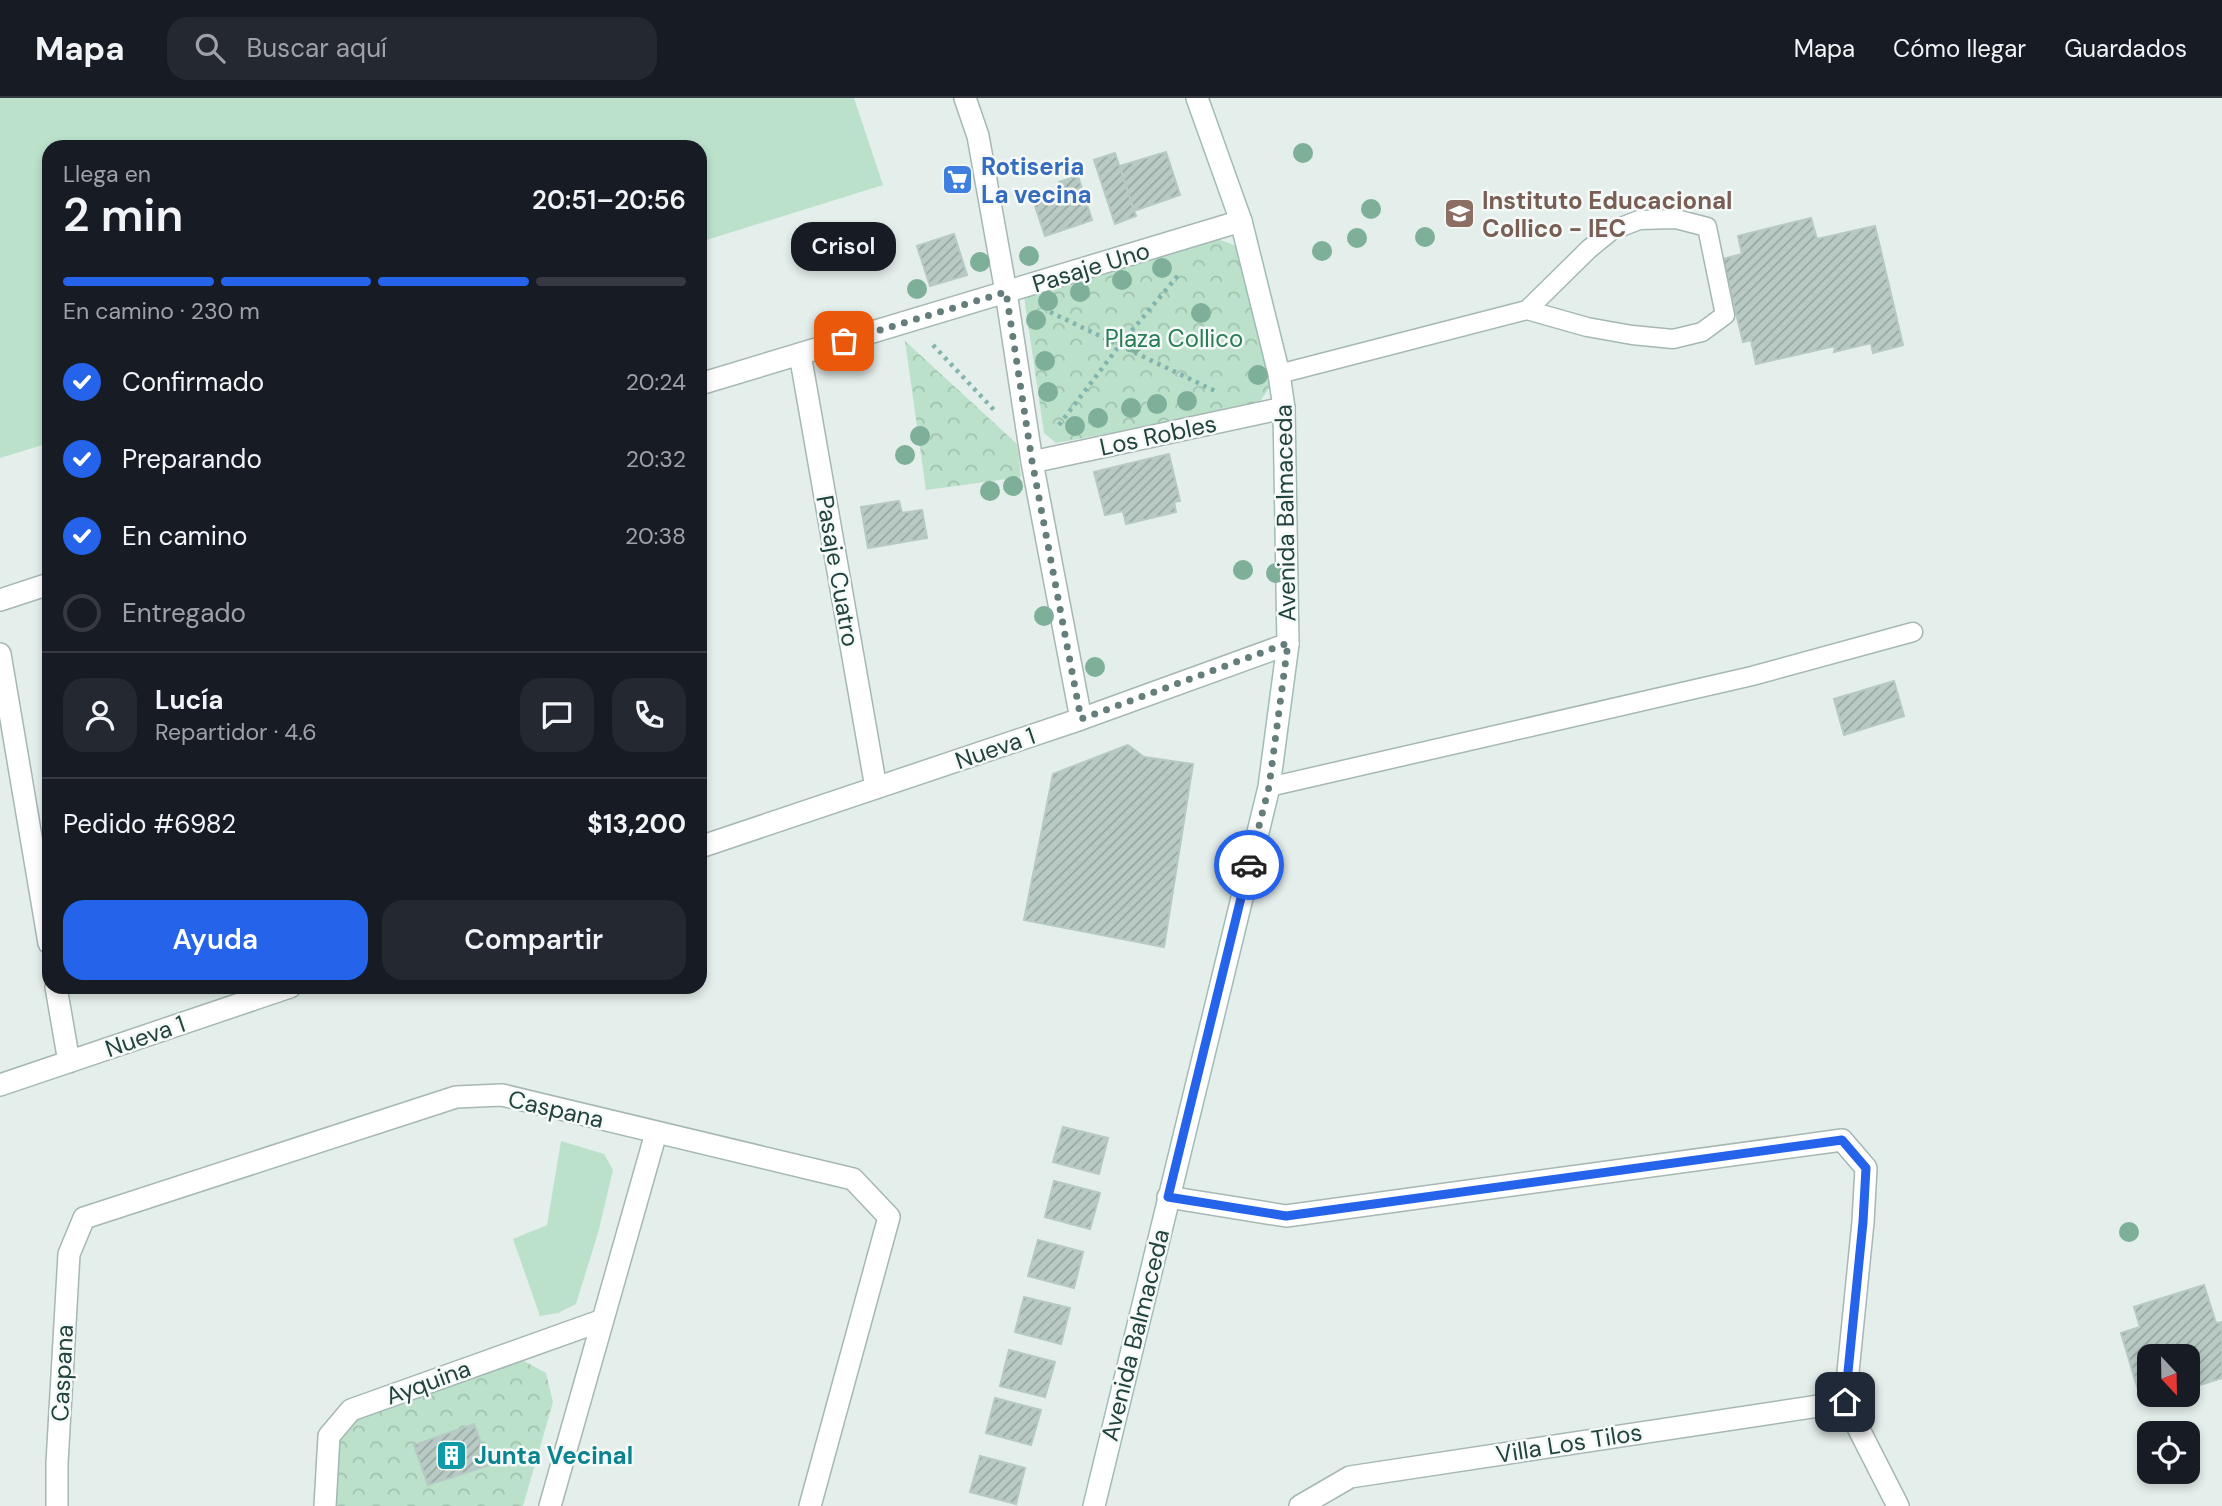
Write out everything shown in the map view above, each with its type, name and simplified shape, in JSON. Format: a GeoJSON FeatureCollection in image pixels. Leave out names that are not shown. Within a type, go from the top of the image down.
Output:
{"type":"FeatureCollection","features":[{"type":"Feature","properties":{"kind":"street"},"geometry":{"type":"LineString","coordinates":[[965,98],[978,136],[1031,455],[1081,719]]}},
{"type":"Feature","properties":{"kind":"street","name":"Avenida Balmaceda"},"geometry":{"type":"LineString","coordinates":[[1094,1506],[1269,787],[1288,643],[1284,408],[1279,374],[1241,222],[1196,98]]}},
{"type":"Feature","properties":{"kind":"street","name":"Pasaje Uno"},"geometry":{"type":"LineString","coordinates":[[707,382],[1241,222]]}},
{"type":"Feature","properties":{"kind":"street","name":"Pasaje Cuatro"},"geometry":{"type":"LineString","coordinates":[[800,354],[876,788]]}},
{"type":"Feature","properties":{"kind":"street","name":"Los Robles"},"geometry":{"type":"LineString","coordinates":[[1031,455],[1284,408]]}},
{"type":"Feature","properties":{"kind":"street"},"geometry":{"type":"LineString","coordinates":[[0,600],[42,586]]}},
{"type":"Feature","properties":{"kind":"street","name":"Nueva 1"},"geometry":{"type":"LineString","coordinates":[[707,846],[1081,719],[1288,643]]}},
{"type":"Feature","properties":{"kind":"street"},"geometry":{"type":"LineString","coordinates":[[0,654],[42,902]]}},
{"type":"Feature","properties":{"kind":"street"},"geometry":{"type":"LineString","coordinates":[[57,994],[69,1062]]}},
{"type":"Feature","properties":{"kind":"street","name":"Nueva 1"},"geometry":{"type":"LineString","coordinates":[[0,1085],[260,994]]}},
{"type":"Feature","properties":{"kind":"street","name":"Caspana"},"geometry":{"type":"LineString","coordinates":[[57,1506],[69,1254],[84,1218],[456,1097],[502,1095],[853,1179],[889,1216],[810,1506]]}},
{"type":"Feature","properties":{"kind":"street"},"geometry":{"type":"LineString","coordinates":[[550,1506],[656,1133]]}},
{"type":"Feature","properties":{"kind":"street"},"geometry":{"type":"LineString","coordinates":[[1168,1197],[1286,1216],[1842,1140],[1866,1168],[1845,1402],[1898,1506]]}},
{"type":"Feature","properties":{"kind":"street","name":"Ayquina"},"geometry":{"type":"LineString","coordinates":[[326,1506],[329,1436],[351,1410],[603,1320]]}},
{"type":"Feature","properties":{"kind":"street","name":"Villa Los Tilos"},"geometry":{"type":"LineString","coordinates":[[1300,1506],[1350,1477],[1845,1402]]}},
{"type":"Feature","properties":{"kind":"lane"},"geometry":{"type":"LineString","coordinates":[[1279,374],[1527,310],[1611,231],[1639,220],[1676,219],[1707,227],[1725,315],[1702,332],[1673,339],[1632,335],[1587,327],[1527,310]]}},
{"type":"Feature","properties":{"kind":"lane"},"geometry":{"type":"LineString","coordinates":[[1269,787],[1752,676],[1913,632]]}},
{"type":"Feature","properties":{"kind":"path"},"geometry":{"type":"LineString","coordinates":[[911,321],[1031,455],[1212,230]]}},
{"type":"Feature","properties":{"kind":"path"},"geometry":{"type":"LineString","coordinates":[[1006,292],[1224,395]]}},
{"type":"Feature","properties":{"kind":"green space"},"geometry":{"type":"Polygon","coordinates":[[[0,98],[854,98],[883,185],[707,240],[707,140],[42,140],[42,445],[0,458],[0,98]]]}},
{"type":"Feature","properties":{"kind":"green space","name":"Plaza Collico"},"geometry":{"type":"Polygon","coordinates":[[[1215,238],[1242,248],[1272,384],[1258,404],[1056,443],[1044,433],[1024,296],[1215,238]]]}},
{"type":"Feature","properties":{"kind":"green space"},"geometry":{"type":"Polygon","coordinates":[[[905,341],[1017,444],[1021,477],[926,490],[905,341]]]}},
{"type":"Feature","properties":{"kind":"green space"},"geometry":{"type":"Polygon","coordinates":[[[561,1141],[604,1154],[613,1170],[598,1233],[576,1304],[558,1313],[540,1316],[513,1239],[547,1225],[561,1141]]]}},
{"type":"Feature","properties":{"kind":"green space"},"geometry":{"type":"Polygon","coordinates":[[[524,1361],[546,1373],[553,1402],[523,1506],[325,1506],[341,1419],[524,1361]]]}},
{"type":"Feature","properties":{"kind":"building"},"geometry":{"type":"Polygon","coordinates":[[[1166,152],[1180,195],[1134,211],[1120,166],[1166,152]]]}},
{"type":"Feature","properties":{"kind":"building"},"geometry":{"type":"Polygon","coordinates":[[[1115,153],[1136,216],[1115,224],[1094,160],[1115,153]]]}},
{"type":"Feature","properties":{"kind":"building"},"geometry":{"type":"Polygon","coordinates":[[[1078,176],[1092,220],[1045,236],[1032,197],[1061,188],[1059,182],[1078,176]]]}},
{"type":"Feature","properties":{"kind":"building"},"geometry":{"type":"Polygon","coordinates":[[[1811,218],[1817,239],[1875,226],[1903,345],[1873,353],[1871,343],[1834,352],[1835,346],[1756,364],[1751,340],[1743,342],[1723,259],[1742,254],[1738,236],[1811,218]]]}},
{"type":"Feature","properties":{"kind":"building"},"geometry":{"type":"Polygon","coordinates":[[[954,234],[967,275],[930,286],[917,246],[954,234]]]}},
{"type":"Feature","properties":{"kind":"building"},"geometry":{"type":"Polygon","coordinates":[[[1169,454],[1180,501],[1174,502],[1176,512],[1126,524],[1123,511],[1105,515],[1094,472],[1169,454]]]}},
{"type":"Feature","properties":{"kind":"building"},"geometry":{"type":"Polygon","coordinates":[[[899,501],[902,513],[922,510],[927,538],[868,548],[861,507],[899,501]]]}},
{"type":"Feature","properties":{"kind":"building"},"geometry":{"type":"Polygon","coordinates":[[[1894,681],[1904,716],[1844,735],[1834,699],[1894,681]]]}},
{"type":"Feature","properties":{"kind":"building"},"geometry":{"type":"Polygon","coordinates":[[[1128,745],[1144,757],[1193,764],[1164,947],[1024,920],[1053,774],[1128,745]]]}},
{"type":"Feature","properties":{"kind":"building"},"geometry":{"type":"Polygon","coordinates":[[[1063,1127],[1108,1138],[1099,1174],[1053,1162],[1063,1127]]]}},
{"type":"Feature","properties":{"kind":"building"},"geometry":{"type":"Polygon","coordinates":[[[1054,1181],[1100,1193],[1090,1229],[1045,1217],[1054,1181]]]}},
{"type":"Feature","properties":{"kind":"building"},"geometry":{"type":"Polygon","coordinates":[[[1038,1240],[1083,1252],[1074,1288],[1028,1276],[1038,1240]]]}},
{"type":"Feature","properties":{"kind":"building"},"geometry":{"type":"Polygon","coordinates":[[[2204,1285],[2216,1323],[2222,1322],[2222,1378],[2200,1385],[2200,1344],[2137,1344],[2137,1386],[2121,1333],[2140,1327],[2134,1307],[2204,1285]]]}},
{"type":"Feature","properties":{"kind":"building"},"geometry":{"type":"Polygon","coordinates":[[[1024,1297],[1070,1308],[1061,1344],[1015,1332],[1024,1297]]]}},
{"type":"Feature","properties":{"kind":"building"},"geometry":{"type":"Polygon","coordinates":[[[1009,1350],[1055,1362],[1045,1397],[1000,1386],[1009,1350]]]}},
{"type":"Feature","properties":{"kind":"building"},"geometry":{"type":"Polygon","coordinates":[[[995,1398],[1041,1410],[1031,1445],[986,1433],[995,1398]]]}},
{"type":"Feature","properties":{"kind":"building","name":"Junta Vecinal"},"geometry":{"type":"Polygon","coordinates":[[[474,1424],[489,1465],[428,1485],[414,1445],[474,1424]]]}},
{"type":"Feature","properties":{"kind":"building"},"geometry":{"type":"Polygon","coordinates":[[[980,1456],[1025,1468],[1016,1504],[970,1492],[980,1456]]]}},
{"type":"Feature","properties":{"kind":"way so far"},"geometry":{"type":"LineString","coordinates":[[844,341],[1006,292],[1032,461],[1081,719],[1288,643],[1269,787],[1249,865]]}},
{"type":"Feature","properties":{"kind":"place","name":"Rotiseria La vecina"},"geometry":{"type":"Point","coordinates":[958,180]}},
{"type":"Feature","properties":{"kind":"place","name":"Instituto Educacional Collico - IEC"},"geometry":{"type":"Point","coordinates":[1459,214]}},
{"type":"Feature","properties":{"kind":"place","name":"Crisol"},"geometry":{"type":"Point","coordinates":[844,341]}},
{"type":"Feature","properties":{"kind":"place","name":"Junta Vecinal"},"geometry":{"type":"Point","coordinates":[451,1455]}},
{"type":"Feature","properties":{"kind":"route"},"geometry":{"type":"LineString","coordinates":[[1249,865],[1168,1197],[1286,1216],[1842,1140],[1866,1168],[1845,1402]]}}]}
